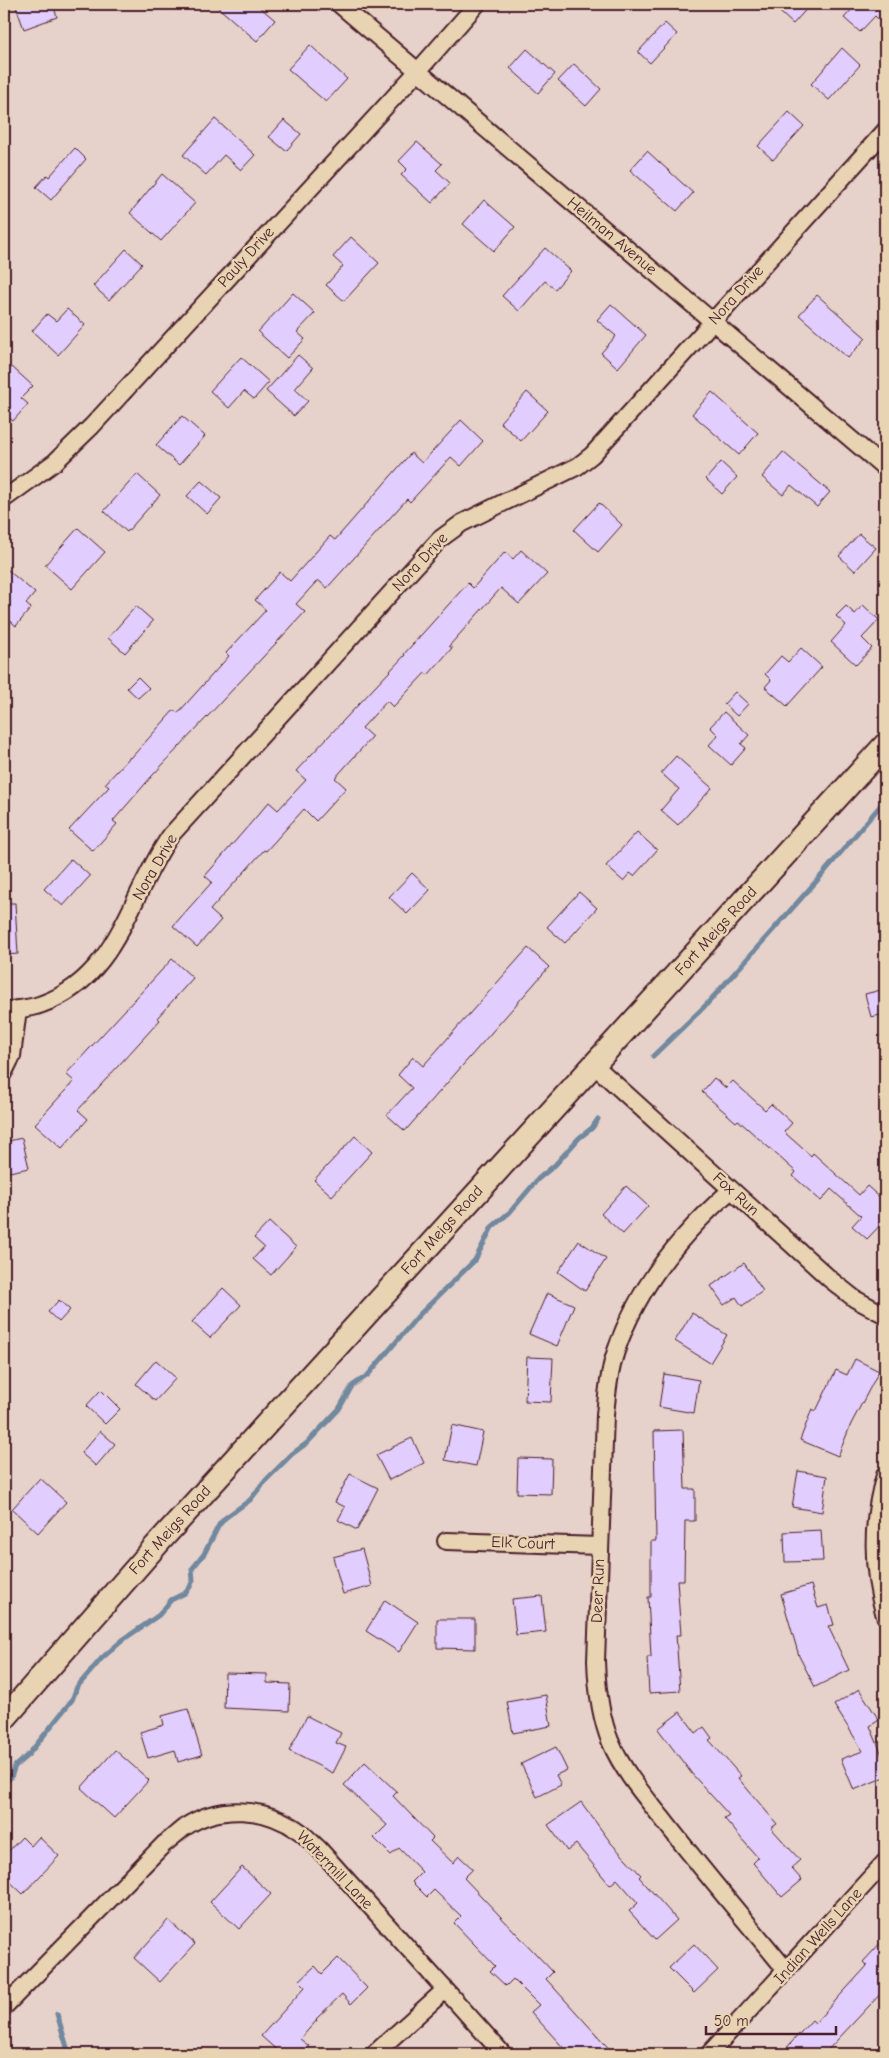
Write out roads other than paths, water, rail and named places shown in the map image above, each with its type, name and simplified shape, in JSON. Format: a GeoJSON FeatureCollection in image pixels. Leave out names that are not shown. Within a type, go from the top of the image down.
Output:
{"type":"FeatureCollection","features":[{"type":"Feature","properties":{"kind":"street","name":"Heilman Avenue"},"geometry":{"type":"LineString","coordinates":[[339,4],[885,468]]}},
{"type":"Feature","properties":{"kind":"street","name":"Pauly Drive"},"geometry":{"type":"LineString","coordinates":[[4,499],[55,462],[92,426],[418,71],[477,4]]}},
{"type":"Feature","properties":{"kind":"street","name":"Nora Drive"},"geometry":{"type":"LineString","coordinates":[[4,1072],[12,1056],[11,1010],[41,1004],[69,990],[90,973],[111,948],[160,852],[171,835],[440,539],[462,523],[578,466],[592,455],[885,131]]}},
{"type":"Feature","properties":{"kind":"street","name":"Fort Meigs Road"},"geometry":{"type":"LineString","coordinates":[[4,1719],[166,1533],[885,745]]}},
{"type":"Feature","properties":{"kind":"street","name":"Fox Run"},"geometry":{"type":"LineString","coordinates":[[594,1065],[831,1280],[854,1298],[885,1315]]}},
{"type":"Feature","properties":{"kind":"street","name":"Deer Run"},"geometry":{"type":"LineString","coordinates":[[731,1190],[716,1203],[648,1283],[629,1316],[616,1352],[610,1377],[605,1415],[599,1546],[597,1689],[602,1716],[611,1742],[623,1767],[686,1849],[786,1970]]}},
{"type":"Feature","properties":{"kind":"street"},"geometry":{"type":"LineString","coordinates":[[885,1474],[876,1515],[874,1541],[878,1593],[885,1616]]}},
{"type":"Feature","properties":{"kind":"street","name":"Elk Court"},"geometry":{"type":"LineString","coordinates":[[446,1541],[599,1546]]}},
{"type":"Feature","properties":{"kind":"street","name":"Watermill Lane"},"geometry":{"type":"LineString","coordinates":[[4,2007],[164,1844],[197,1820],[210,1815],[236,1811],[263,1814],[276,1818],[299,1831],[319,1849],[503,2054]]}},
{"type":"Feature","properties":{"kind":"street","name":"Indian Wells Lane"},"geometry":{"type":"LineString","coordinates":[[709,2054],[885,1862]]}},
{"type":"Feature","properties":{"kind":"street"},"geometry":{"type":"LineString","coordinates":[[374,2054],[445,1990]]}},
{"type":"Feature","properties":{"kind":"waterway"},"geometry":{"type":"LineString","coordinates":[[653,1056],[706,1005],[821,876],[885,800]]}},
{"type":"Feature","properties":{"kind":"waterway"},"geometry":{"type":"LineString","coordinates":[[4,1784],[11,1777],[15,1766],[29,1754],[72,1700],[77,1687],[102,1658],[124,1639],[159,1615],[171,1600],[185,1593],[190,1587],[193,1580],[192,1569],[204,1554],[219,1525],[225,1518],[250,1500],[266,1480],[292,1454],[307,1443],[339,1409],[352,1386],[368,1375],[418,1316],[475,1260],[492,1227],[510,1212],[538,1179],[555,1165],[579,1138],[592,1128],[598,1119]]}},
{"type":"Feature","properties":{"kind":"waterway"},"geometry":{"type":"LineString","coordinates":[[57,2014],[69,2054]]}}]}
